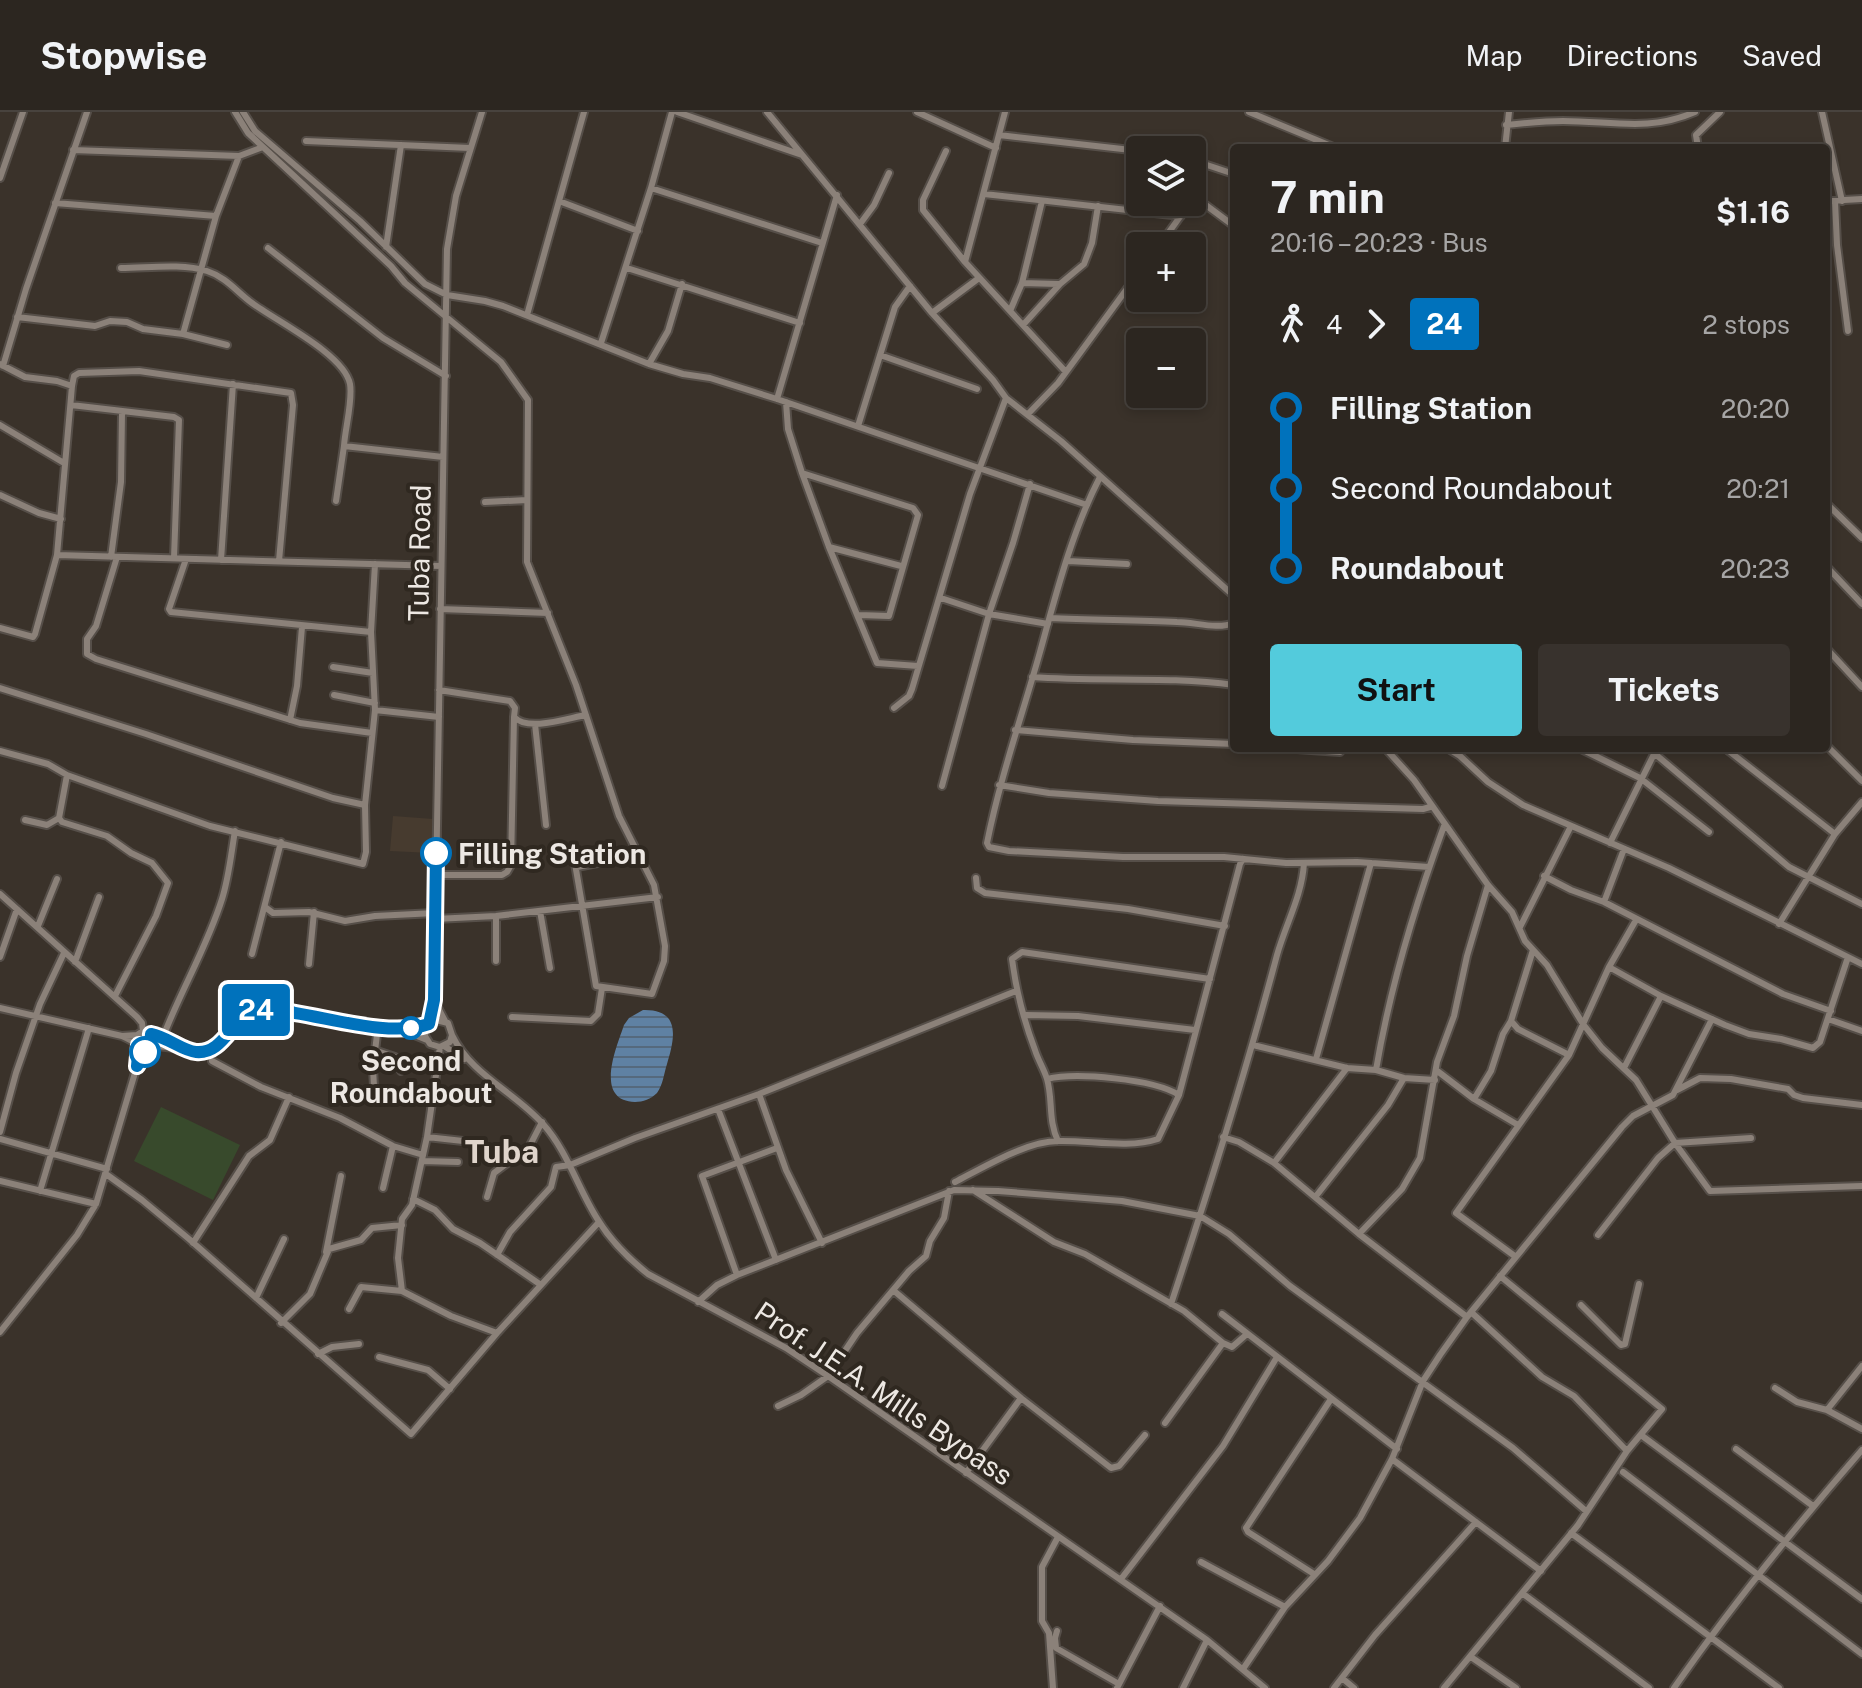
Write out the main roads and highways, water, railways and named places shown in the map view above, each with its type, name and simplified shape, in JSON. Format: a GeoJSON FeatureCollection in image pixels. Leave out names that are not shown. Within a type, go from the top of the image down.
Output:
{"type":"FeatureCollection","features":[{"type":"Feature","properties":{"kind":"water"},"geometry":{"type":"Polygon","coordinates":[[[643,1010],[664,1014],[673,1035],[659,1090],[644,1101],[635,1102],[622,1099],[615,1092],[611,1071],[624,1025],[643,1010]]]}},
{"type":"Feature","properties":{"kind":"place","name":"Filling Station"},"geometry":{"type":"Point","coordinates":[436,853]}},
{"type":"Feature","properties":{"kind":"place","name":"Second Roundabout"},"geometry":{"type":"Point","coordinates":[411,1028]}},
{"type":"Feature","properties":{"kind":"district","name":"Tuba"},"geometry":{"type":"Point","coordinates":[502,1151]}}]}
